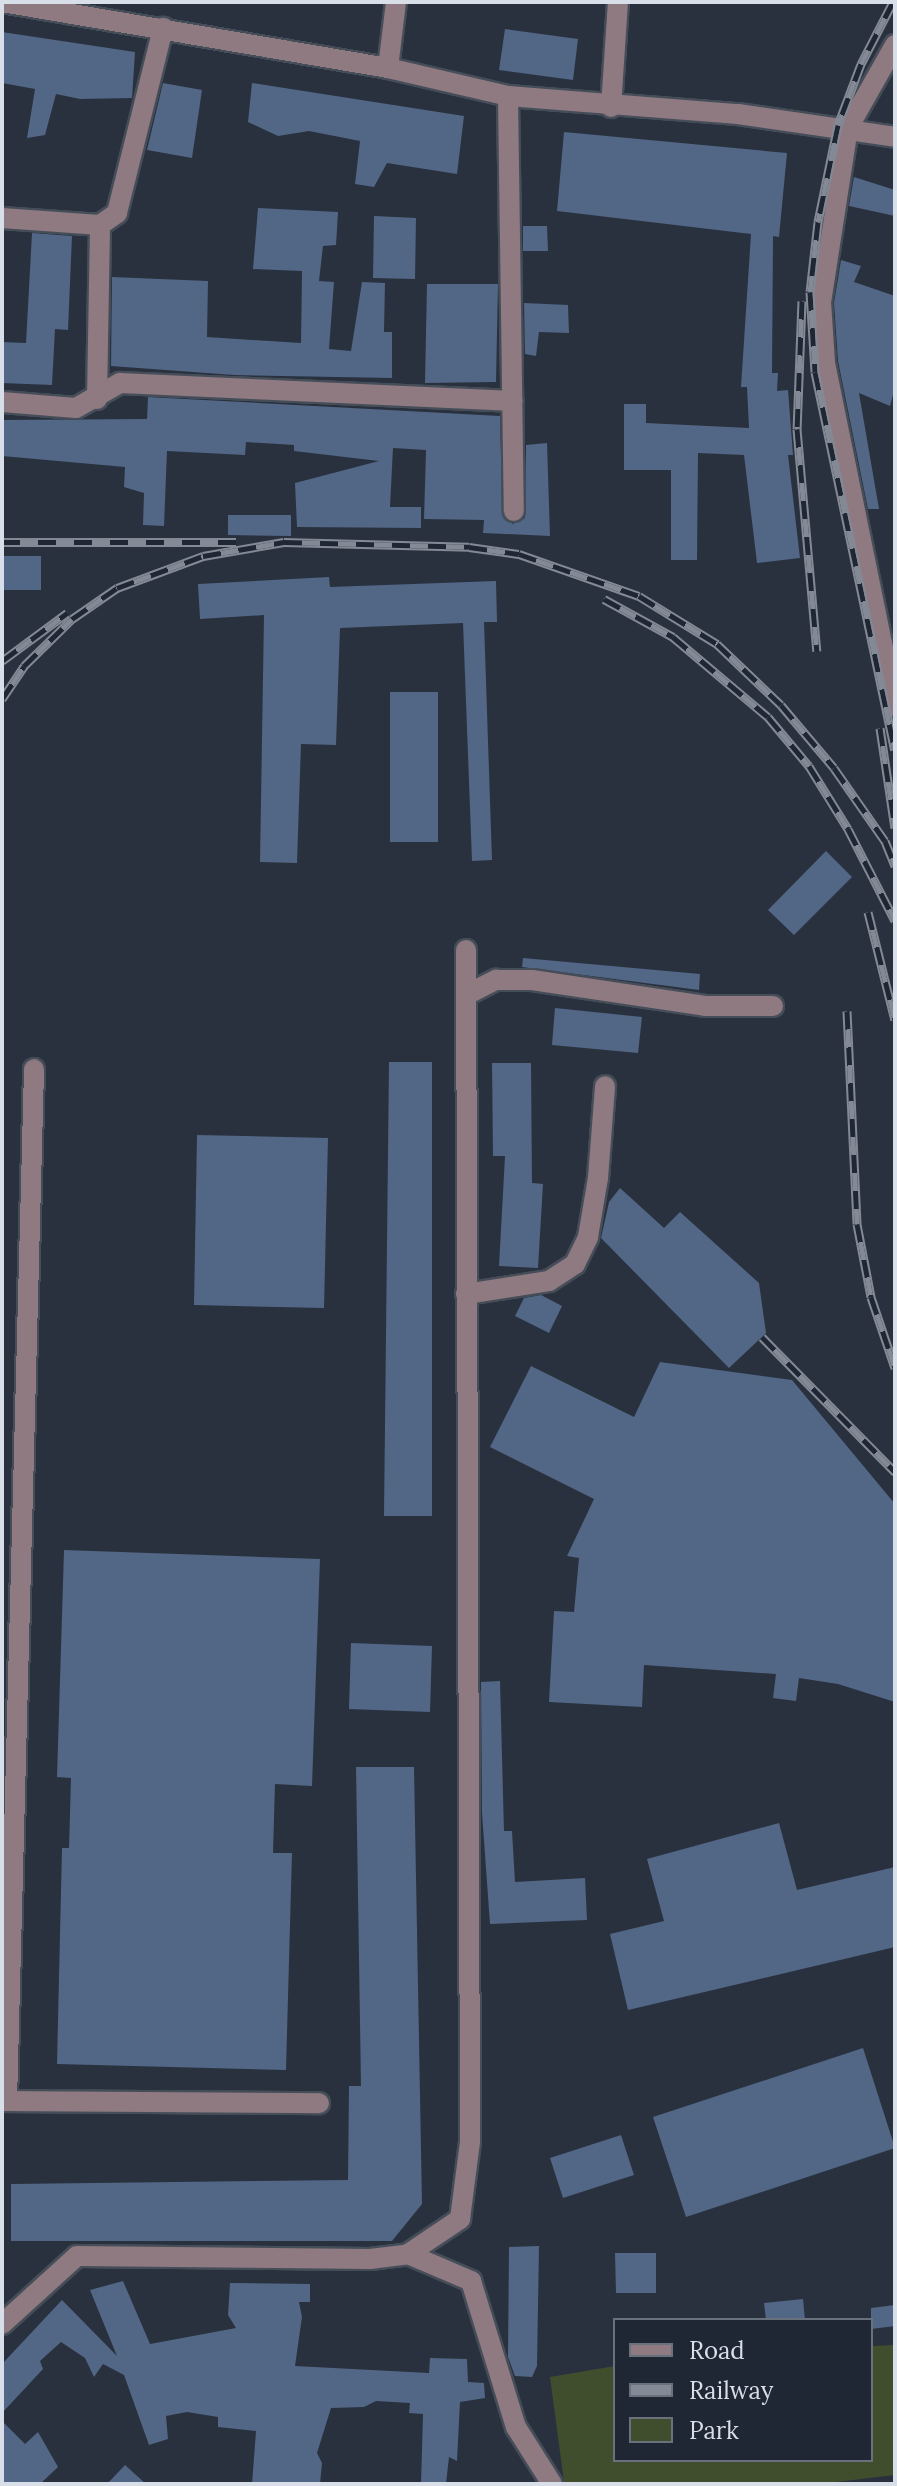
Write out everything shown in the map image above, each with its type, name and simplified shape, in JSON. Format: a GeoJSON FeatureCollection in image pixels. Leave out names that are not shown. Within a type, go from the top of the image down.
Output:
{"type":"FeatureCollection","features":[{"type":"Feature","properties":{"kind":"street"},"geometry":{"type":"LineString","coordinates":[[2,2],[122,12],[163,28],[244,47],[388,68],[508,96],[611,107],[738,114],[895,137]]}},
{"type":"Feature","properties":{"kind":"street"},"geometry":{"type":"LineString","coordinates":[[388,68],[396,2]]}},
{"type":"Feature","properties":{"kind":"street"},"geometry":{"type":"LineString","coordinates":[[611,107],[618,2]]}},
{"type":"Feature","properties":{"kind":"street"},"geometry":{"type":"LineString","coordinates":[[2,218],[100,225],[117,213],[163,28]]}},
{"type":"Feature","properties":{"kind":"street"},"geometry":{"type":"LineString","coordinates":[[895,45],[848,128],[822,287],[825,363],[895,706]]}},
{"type":"Feature","properties":{"kind":"street"},"geometry":{"type":"LineString","coordinates":[[508,96],[514,511]]}},
{"type":"Feature","properties":{"kind":"street"},"geometry":{"type":"LineString","coordinates":[[97,399],[100,225]]}},
{"type":"Feature","properties":{"kind":"street"},"geometry":{"type":"LineString","coordinates":[[2,402],[76,408],[97,399],[120,383],[513,401]]}},
{"type":"Feature","properties":{"kind":"street"},"geometry":{"type":"LineString","coordinates":[[2,2324],[77,2256],[370,2259],[408,2254],[460,2219],[470,2142],[466,950]]}},
{"type":"Feature","properties":{"kind":"street"},"geometry":{"type":"LineString","coordinates":[[466,995],[496,980],[532,980],[705,1006],[773,1006]]}},
{"type":"Feature","properties":{"kind":"street"},"geometry":{"type":"LineString","coordinates":[[34,1069],[4,2101],[319,2103]]}},
{"type":"Feature","properties":{"kind":"street"},"geometry":{"type":"LineString","coordinates":[[466,1294],[549,1281],[575,1264],[588,1237],[598,1178],[605,1086]]}},
{"type":"Feature","properties":{"kind":"street"},"geometry":{"type":"LineString","coordinates":[[408,2254],[471,2281],[516,2427],[552,2484]]}},
{"type":"Feature","properties":{"kind":"green space"},"geometry":{"type":"Polygon","coordinates":[[[895,2345],[895,2475],[819,2484],[564,2482],[550,2377],[613,2366],[613,2462],[873,2462],[873,2346],[895,2345]]]}},
{"type":"Feature","properties":{"kind":"building"},"geometry":{"type":"Polygon","coordinates":[[[505,29],[578,39],[573,80],[499,70],[505,29]]]}},
{"type":"Feature","properties":{"kind":"building"},"geometry":{"type":"Polygon","coordinates":[[[2,32],[135,52],[132,98],[80,99],[56,94],[45,135],[27,138],[35,89],[2,83],[2,32]]]}},
{"type":"Feature","properties":{"kind":"building"},"geometry":{"type":"Polygon","coordinates":[[[163,83],[202,90],[192,158],[147,150],[163,83]]]}},
{"type":"Feature","properties":{"kind":"building"},"geometry":{"type":"Polygon","coordinates":[[[252,83],[464,116],[457,174],[387,163],[374,187],[355,184],[360,141],[309,131],[278,136],[248,122],[252,83]]]}},
{"type":"Feature","properties":{"kind":"building"},"geometry":{"type":"Polygon","coordinates":[[[564,132],[787,153],[779,237],[773,236],[772,373],[778,373],[777,391],[788,390],[793,455],[788,455],[800,558],[757,563],[744,455],[698,453],[697,560],[671,560],[671,470],[624,470],[624,404],[646,404],[646,423],[749,428],[747,387],[741,387],[751,234],[557,211],[564,132]]]}},
{"type":"Feature","properties":{"kind":"building"},"geometry":{"type":"Polygon","coordinates":[[[854,177],[895,190],[895,216],[849,206],[854,177]]]}},
{"type":"Feature","properties":{"kind":"building"},"geometry":{"type":"Polygon","coordinates":[[[258,208],[338,212],[336,245],[323,246],[319,281],[334,282],[329,349],[351,351],[362,282],[385,283],[384,332],[392,332],[392,378],[234,375],[111,366],[112,277],[208,281],[207,337],[301,343],[302,271],[253,269],[258,208]]]}},
{"type":"Feature","properties":{"kind":"building"},"geometry":{"type":"Polygon","coordinates":[[[374,216],[416,218],[415,279],[373,278],[374,216]]]}},
{"type":"Feature","properties":{"kind":"building"},"geometry":{"type":"Polygon","coordinates":[[[523,226],[547,226],[548,251],[523,251],[523,226]]]}},
{"type":"Feature","properties":{"kind":"building"},"geometry":{"type":"Polygon","coordinates":[[[32,233],[72,236],[68,330],[55,329],[52,385],[2,383],[2,342],[26,343],[32,233]]]}},
{"type":"Feature","properties":{"kind":"building"},"geometry":{"type":"Polygon","coordinates":[[[841,260],[861,266],[854,282],[895,296],[895,387],[890,406],[859,393],[879,509],[868,509],[838,361],[834,303],[841,260]]]}},
{"type":"Feature","properties":{"kind":"building"},"geometry":{"type":"Polygon","coordinates":[[[427,284],[498,284],[496,382],[425,383],[427,284]]]}},
{"type":"Feature","properties":{"kind":"building"},"geometry":{"type":"Polygon","coordinates":[[[524,303],[568,305],[569,333],[539,332],[536,356],[525,354],[524,303]]]}},
{"type":"Feature","properties":{"kind":"building"},"geometry":{"type":"Polygon","coordinates":[[[148,397],[500,416],[503,517],[513,524],[525,518],[526,445],[547,443],[550,536],[483,533],[484,520],[424,519],[426,450],[393,448],[390,507],[421,507],[421,528],[297,527],[295,483],[379,461],[294,451],[294,445],[246,442],[245,455],[167,451],[164,526],[143,525],[144,493],[124,487],[125,467],[2,456],[3,420],[147,419],[148,397]]]}},
{"type":"Feature","properties":{"kind":"building"},"geometry":{"type":"Polygon","coordinates":[[[228,515],[291,515],[291,536],[228,535],[228,515]]]}},
{"type":"Feature","properties":{"kind":"building"},"geometry":{"type":"Polygon","coordinates":[[[2,556],[41,556],[41,590],[2,590],[2,556]]]}},
{"type":"Feature","properties":{"kind":"building"},"geometry":{"type":"Polygon","coordinates":[[[329,577],[330,587],[496,581],[497,622],[484,622],[492,860],[472,861],[463,623],[340,628],[336,745],[301,744],[297,863],[260,862],[264,615],[200,619],[198,584],[329,577]]]}},
{"type":"Feature","properties":{"kind":"building"},"geometry":{"type":"Polygon","coordinates":[[[390,692],[438,692],[438,842],[390,842],[390,692]]]}},
{"type":"Feature","properties":{"kind":"building"},"geometry":{"type":"Polygon","coordinates":[[[826,851],[852,877],[794,935],[768,910],[826,851]]]}},
{"type":"Feature","properties":{"kind":"building"},"geometry":{"type":"Polygon","coordinates":[[[523,958],[700,974],[699,990],[522,967],[523,958]]]}},
{"type":"Feature","properties":{"kind":"building"},"geometry":{"type":"Polygon","coordinates":[[[555,1008],[642,1017],[638,1053],[552,1045],[555,1008]]]}},
{"type":"Feature","properties":{"kind":"building"},"geometry":{"type":"Polygon","coordinates":[[[389,1062],[432,1062],[432,1516],[384,1516],[389,1062]]]}},
{"type":"Feature","properties":{"kind":"building"},"geometry":{"type":"Polygon","coordinates":[[[492,1063],[531,1063],[532,1183],[543,1184],[538,1268],[499,1266],[505,1156],[493,1156],[492,1063]]]}},
{"type":"Feature","properties":{"kind":"building"},"geometry":{"type":"Polygon","coordinates":[[[197,1135],[328,1138],[324,1308],[194,1305],[197,1135]]]}},
{"type":"Feature","properties":{"kind":"building"},"geometry":{"type":"Polygon","coordinates":[[[620,1188],[664,1228],[680,1212],[759,1283],[766,1333],[729,1368],[601,1238],[609,1202],[620,1188]]]}},
{"type":"Feature","properties":{"kind":"building"},"geometry":{"type":"Polygon","coordinates":[[[541,1295],[562,1306],[549,1333],[515,1316],[524,1298],[541,1295]]]}},
{"type":"Feature","properties":{"kind":"building"},"geometry":{"type":"Polygon","coordinates":[[[660,1362],[792,1380],[895,1504],[895,1702],[838,1684],[799,1678],[796,1701],[773,1698],[776,1674],[644,1665],[642,1707],[549,1702],[554,1611],[574,1612],[579,1558],[567,1556],[594,1499],[490,1447],[531,1366],[634,1417],[660,1362]]]}},
{"type":"Feature","properties":{"kind":"building"},"geometry":{"type":"Polygon","coordinates":[[[64,1550],[320,1559],[312,1786],[275,1784],[273,1853],[292,1853],[286,2070],[57,2064],[62,1848],[69,1848],[71,1778],[57,1777],[64,1550]]]}},
{"type":"Feature","properties":{"kind":"building"},"geometry":{"type":"Polygon","coordinates":[[[351,1643],[432,1646],[430,1712],[349,1709],[351,1643]]]}},
{"type":"Feature","properties":{"kind":"building"},"geometry":{"type":"Polygon","coordinates":[[[500,1681],[504,1831],[512,1831],[515,1882],[585,1878],[587,1920],[490,1924],[482,1813],[481,1682],[500,1681]]]}},
{"type":"Feature","properties":{"kind":"building"},"geometry":{"type":"Polygon","coordinates":[[[356,1767],[414,1767],[422,2204],[392,2241],[11,2241],[11,2184],[348,2180],[349,2086],[361,2086],[356,1767]]]}},
{"type":"Feature","properties":{"kind":"building"},"geometry":{"type":"Polygon","coordinates":[[[779,1823],[797,1890],[895,1867],[895,1947],[628,2010],[610,1934],[664,1921],[647,1859],[779,1823]]]}},
{"type":"Feature","properties":{"kind":"building"},"geometry":{"type":"Polygon","coordinates":[[[863,2048],[895,2148],[686,2217],[653,2117],[863,2048]]]}},
{"type":"Feature","properties":{"kind":"building"},"geometry":{"type":"Polygon","coordinates":[[[621,2135],[634,2175],[563,2198],[550,2158],[621,2135]]]}},
{"type":"Feature","properties":{"kind":"building"},"geometry":{"type":"Polygon","coordinates":[[[539,2246],[537,2366],[532,2377],[515,2376],[508,2357],[509,2247],[539,2246]]]}},
{"type":"Feature","properties":{"kind":"building"},"geometry":{"type":"Polygon","coordinates":[[[615,2253],[656,2253],[656,2293],[616,2293],[615,2253]]]}},
{"type":"Feature","properties":{"kind":"building"},"geometry":{"type":"Polygon","coordinates":[[[123,2281],[150,2344],[236,2328],[228,2315],[230,2283],[310,2284],[310,2302],[299,2302],[302,2317],[295,2366],[429,2373],[430,2358],[467,2359],[468,2382],[484,2383],[485,2398],[460,2402],[457,2461],[449,2457],[446,2484],[421,2484],[423,2414],[409,2413],[410,2403],[376,2401],[364,2407],[331,2408],[317,2453],[322,2463],[320,2484],[252,2484],[256,2431],[218,2427],[218,2417],[187,2412],[166,2416],[168,2439],[149,2445],[124,2375],[103,2364],[94,2377],[85,2358],[61,2342],[40,2361],[43,2369],[2,2413],[2,2364],[62,2300],[117,2356],[90,2290],[123,2281]]]}},
{"type":"Feature","properties":{"kind":"building"},"geometry":{"type":"Polygon","coordinates":[[[803,2299],[805,2318],[766,2318],[764,2303],[803,2299]]]}},
{"type":"Feature","properties":{"kind":"building"},"geometry":{"type":"Polygon","coordinates":[[[895,2305],[895,2326],[873,2329],[871,2308],[895,2305]]]}},
{"type":"Feature","properties":{"kind":"building"},"geometry":{"type":"Polygon","coordinates":[[[2,2421],[25,2444],[38,2432],[58,2467],[40,2484],[2,2484],[2,2421]]]}},
{"type":"Feature","properties":{"kind":"building"},"geometry":{"type":"Polygon","coordinates":[[[125,2465],[146,2484],[107,2484],[125,2465]]]}},
{"type":"Feature","properties":{"kind":"railway"},"geometry":{"type":"LineString","coordinates":[[893,2],[861,64],[838,125],[818,222],[810,292],[815,372],[895,750]]}},
{"type":"Feature","properties":{"kind":"railway"},"geometry":{"type":"LineString","coordinates":[[802,301],[797,429],[817,651]]}},
{"type":"Feature","properties":{"kind":"railway"},"geometry":{"type":"LineString","coordinates":[[2,542],[236,542]]}},
{"type":"Feature","properties":{"kind":"railway"},"geometry":{"type":"LineString","coordinates":[[2,699],[24,666],[72,619],[117,588],[203,556],[284,542],[469,547],[519,554],[639,596],[717,644],[781,705],[834,768],[885,841],[895,866]]}},
{"type":"Feature","properties":{"kind":"railway"},"geometry":{"type":"LineString","coordinates":[[604,599],[673,637],[768,717],[809,766],[848,829],[895,921]]}},
{"type":"Feature","properties":{"kind":"railway"},"geometry":{"type":"LineString","coordinates":[[2,661],[67,613]]}},
{"type":"Feature","properties":{"kind":"railway"},"geometry":{"type":"LineString","coordinates":[[880,728],[895,828]]}},
{"type":"Feature","properties":{"kind":"railway"},"geometry":{"type":"LineString","coordinates":[[868,912],[895,1020]]}},
{"type":"Feature","properties":{"kind":"railway"},"geometry":{"type":"LineString","coordinates":[[847,1011],[857,1224],[871,1297],[895,1368]]}},
{"type":"Feature","properties":{"kind":"railway"},"geometry":{"type":"LineString","coordinates":[[762,1337],[895,1472]]}}]}
